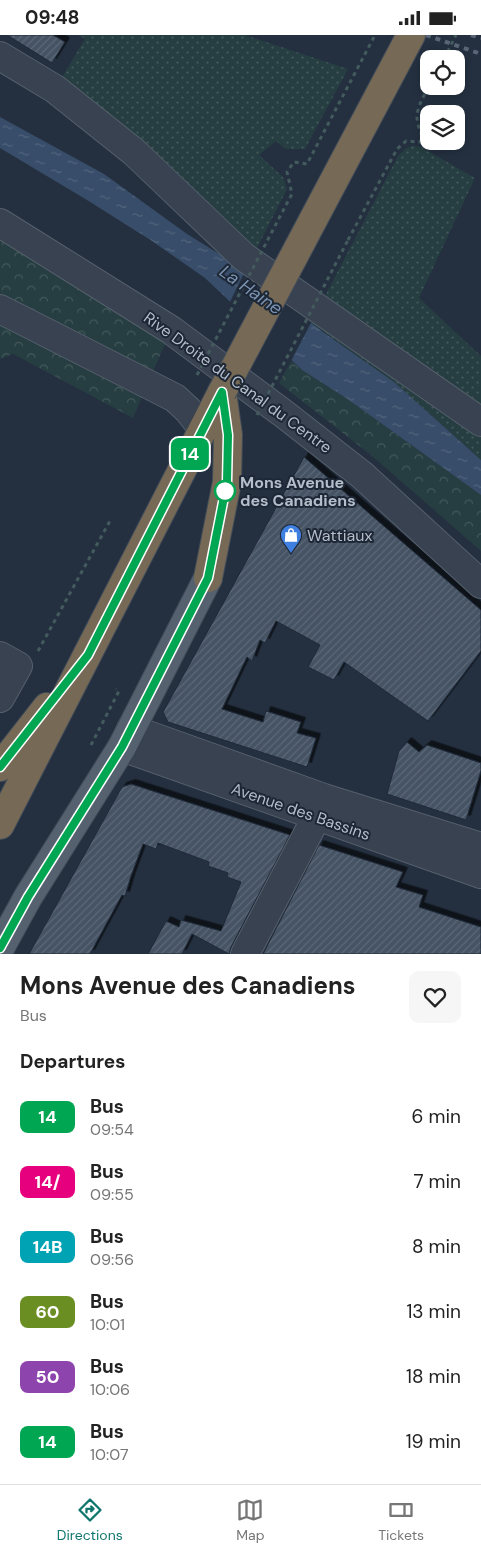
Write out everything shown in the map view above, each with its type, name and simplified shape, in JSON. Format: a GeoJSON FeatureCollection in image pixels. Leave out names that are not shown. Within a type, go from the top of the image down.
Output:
{"type":"FeatureCollection","features":[{"type":"Feature","properties":{"kind":"highway"},"geometry":{"type":"LineString","coordinates":[[0,825],[222,392],[411,35]]}},
{"type":"Feature","properties":{"kind":"highway"},"geometry":{"type":"LineString","coordinates":[[208,578],[227,482],[228,435],[222,392]]}},
{"type":"Feature","properties":{"kind":"highway"},"geometry":{"type":"LineString","coordinates":[[0,767],[88,655]]}},
{"type":"Feature","properties":{"kind":"main road"},"geometry":{"type":"LineString","coordinates":[[0,948],[28,897],[126,738],[208,578]]}},
{"type":"Feature","properties":{"kind":"street"},"geometry":{"type":"LineString","coordinates":[[0,56],[55,89],[134,152],[244,257],[481,422]]}},
{"type":"Feature","properties":{"kind":"street","name":"Rive Droite du Canal du Centre"},"geometry":{"type":"LineString","coordinates":[[0,223],[171,330],[284,414],[362,475],[481,584]]}},
{"type":"Feature","properties":{"kind":"street"},"geometry":{"type":"LineString","coordinates":[[0,309],[175,398],[188,410],[203,429]]}},
{"type":"Feature","properties":{"kind":"street"},"geometry":{"type":"LineString","coordinates":[[0,697],[19,658]]}},
{"type":"Feature","properties":{"kind":"street"},"geometry":{"type":"LineString","coordinates":[[126,738],[481,847]]}},
{"type":"Feature","properties":{"kind":"street","name":"Avenue des Bassins"},"geometry":{"type":"LineString","coordinates":[[126,738],[317,816],[481,874]]}},
{"type":"Feature","properties":{"kind":"street"},"geometry":{"type":"LineString","coordinates":[[245,954],[317,816]]}},
{"type":"Feature","properties":{"kind":"path"},"geometry":{"type":"LineString","coordinates":[[197,375],[292,194],[287,172],[294,162],[307,164],[375,35]]}},
{"type":"Feature","properties":{"kind":"path"},"geometry":{"type":"LineString","coordinates":[[448,50],[456,35]]}},
{"type":"Feature","properties":{"kind":"path"},"geometry":{"type":"LineString","coordinates":[[257,415],[396,149],[406,141],[419,142],[422,140],[416,113],[425,95]]}},
{"type":"Feature","properties":{"kind":"path"},"geometry":{"type":"LineString","coordinates":[[19,658],[111,519]]}},
{"type":"Feature","properties":{"kind":"green space"},"geometry":{"type":"Polygon","coordinates":[[[78,35],[245,35],[348,69],[305,149],[286,149],[276,141],[259,155],[283,177],[287,189],[254,254],[59,82],[85,39],[78,35]]]}},
{"type":"Feature","properties":{"kind":"green space"},"geometry":{"type":"Polygon","coordinates":[[[412,146],[420,147],[420,150],[426,150],[475,178],[419,298],[481,356],[481,460],[394,382],[311,323],[398,156],[405,149],[412,146]]]}},
{"type":"Feature","properties":{"kind":"green space"},"geometry":{"type":"Polygon","coordinates":[[[0,223],[171,330],[133,418],[13,354],[0,359],[0,223]]]}},
{"type":"Feature","properties":{"kind":"green space"},"geometry":{"type":"Polygon","coordinates":[[[291,361],[481,495],[481,551],[371,455],[279,383],[291,361]]]}},
{"type":"Feature","properties":{"kind":"water","name":"La Haine"},"geometry":{"type":"Polygon","coordinates":[[[0,117],[104,174],[187,234],[237,265],[323,332],[394,382],[481,460],[481,495],[346,398],[302,370],[205,278],[152,241],[0,148],[0,117]]]}},
{"type":"Feature","properties":{"kind":"pier"},"geometry":{"type":"Polygon","coordinates":[[[246,269],[312,321],[290,363],[229,304],[246,269]]]}},
{"type":"Feature","properties":{"kind":"building"},"geometry":{"type":"Polygon","coordinates":[[[7,35],[53,35],[65,42],[52,63],[7,35]]]}},
{"type":"Feature","properties":{"kind":"building"},"geometry":{"type":"Polygon","coordinates":[[[304,457],[481,610],[481,651],[428,721],[344,662],[334,680],[308,667],[320,645],[276,621],[265,643],[260,640],[252,661],[247,657],[222,709],[263,722],[266,711],[301,722],[297,733],[316,738],[307,767],[168,722],[163,712],[304,457]]]}},
{"type":"Feature","properties":{"kind":"building"},"geometry":{"type":"Polygon","coordinates":[[[407,742],[419,752],[427,745],[481,763],[481,771],[466,820],[387,794],[399,751],[407,742]]]}},
{"type":"Feature","properties":{"kind":"building"},"geometry":{"type":"Polygon","coordinates":[[[131,784],[290,835],[229,954],[192,934],[182,954],[148,954],[166,921],[179,927],[181,920],[221,931],[241,882],[227,877],[228,873],[208,866],[209,862],[158,843],[156,849],[143,844],[125,896],[122,895],[90,954],[29,954],[122,787],[131,784]]]}},
{"type":"Feature","properties":{"kind":"building"},"geometry":{"type":"Polygon","coordinates":[[[319,845],[403,872],[396,887],[423,895],[419,907],[481,927],[481,954],[263,954],[319,845]]]}},
{"type":"Feature","properties":{"kind":"railway"},"geometry":{"type":"LineString","coordinates":[[426,35],[481,54]]}},
{"type":"Feature","properties":{"kind":"railway"},"geometry":{"type":"LineString","coordinates":[[471,35],[481,38]]}},
{"type":"Feature","properties":{"kind":"bus line","name":"14"},"geometry":{"type":"LineString","coordinates":[[0,767],[88,655],[222,392],[228,435],[227,482],[208,578],[122,747],[28,897],[0,948]]}},
{"type":"Feature","properties":{"kind":"place","name":"Mons Avenue des Canadiens"},"geometry":{"type":"Point","coordinates":[225,491]}},
{"type":"Feature","properties":{"kind":"place","name":"Wattiaux"},"geometry":{"type":"Point","coordinates":[291,554]}}]}
